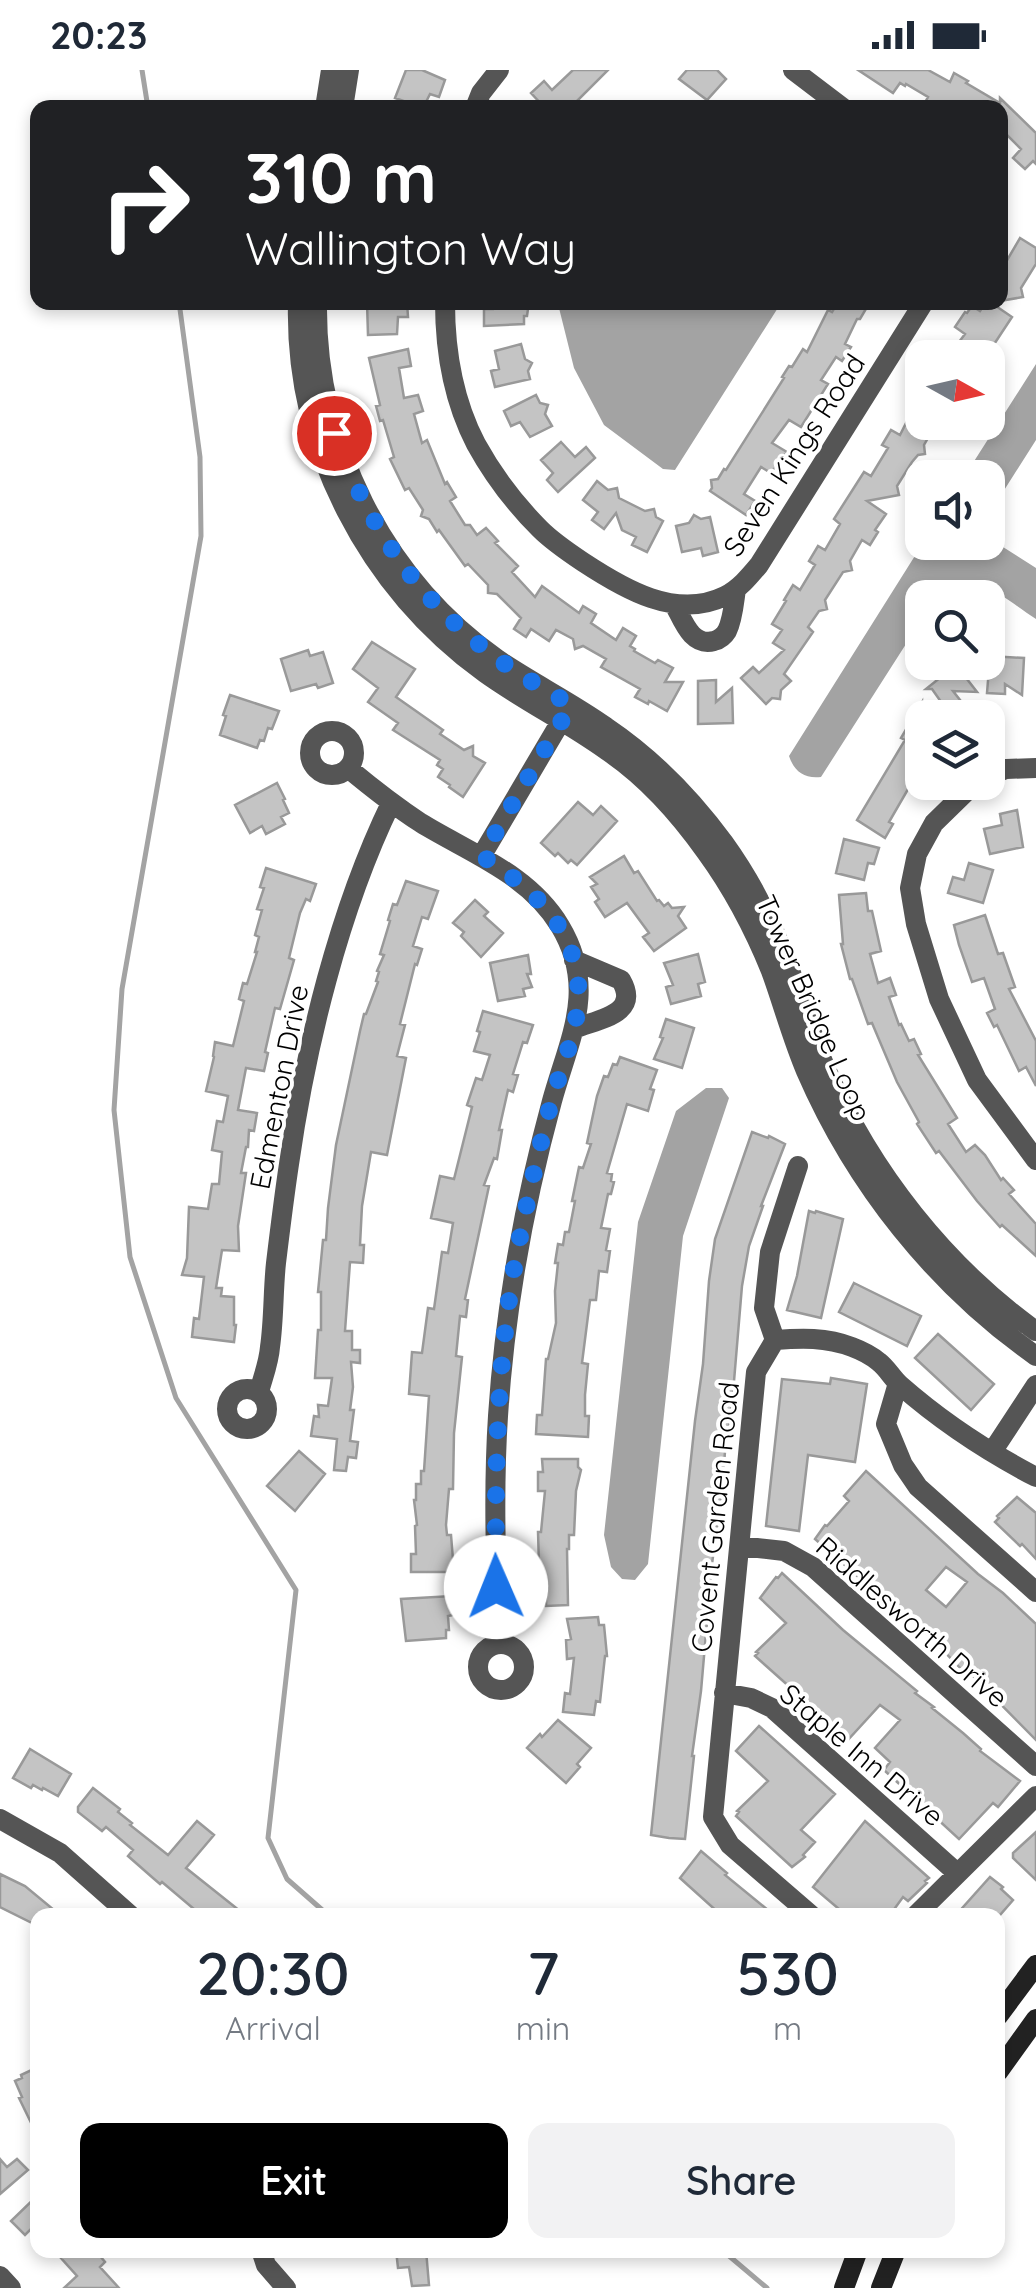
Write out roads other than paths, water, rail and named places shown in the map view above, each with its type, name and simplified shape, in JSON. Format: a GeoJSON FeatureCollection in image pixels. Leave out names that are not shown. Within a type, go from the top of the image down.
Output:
{"type":"FeatureCollection","features":[{"type":"Feature","properties":{"kind":"main road"},"geometry":{"type":"LineString","coordinates":[[1005,2007],[1036,1965]]}},
{"type":"Feature","properties":{"kind":"main road"},"geometry":{"type":"LineString","coordinates":[[1005,2062],[1036,2019]]}},
{"type":"Feature","properties":{"kind":"main road"},"geometry":{"type":"LineString","coordinates":[[844,2288],[855,2258]]}},
{"type":"Feature","properties":{"kind":"main road"},"geometry":{"type":"LineString","coordinates":[[881,2288],[893,2258]]}},
{"type":"Feature","properties":{"kind":"street"},"geometry":{"type":"LineString","coordinates":[[327,100],[331,70]]}},
{"type":"Feature","properties":{"kind":"street"},"geometry":{"type":"LineString","coordinates":[[344,100],[349,70]]}},
{"type":"Feature","properties":{"kind":"street"},"geometry":{"type":"LineString","coordinates":[[479,100],[499,70]]}},
{"type":"Feature","properties":{"kind":"street"},"geometry":{"type":"LineString","coordinates":[[793,70],[832,100]]}},
{"type":"Feature","properties":{"kind":"street","name":"Tower Bridge Loop"},"geometry":{"type":"LineString","coordinates":[[298,310],[301,369],[318,444],[346,510],[371,552],[406,600],[482,670],[566,713],[604,725],[658,768],[704,817],[758,897],[826,1069],[863,1140],[930,1234],[985,1290],[1036,1331]]}},
{"type":"Feature","properties":{"kind":"street","name":"Tower Bridge Loop"},"geometry":{"type":"LineString","coordinates":[[317,310],[320,360],[334,433],[351,478],[386,541],[425,592],[464,633],[646,782],[698,840],[724,876],[746,917],[767,962],[807,1074],[874,1193],[942,1275],[996,1326],[1036,1356]]}},
{"type":"Feature","properties":{"kind":"street","name":"Seven Kings Road"},"geometry":{"type":"LineString","coordinates":[[445,310],[448,358],[461,409],[474,441],[514,500],[561,547],[595,570],[636,594],[674,604],[712,601],[736,589],[759,565],[919,310]]}},
{"type":"Feature","properties":{"kind":"street"},"geometry":{"type":"LineString","coordinates":[[674,604],[688,632],[707,642],[714,641],[730,626],[736,589]]}},
{"type":"Feature","properties":{"kind":"street"},"geometry":{"type":"LineString","coordinates":[[482,856],[566,713]]}},
{"type":"Feature","properties":{"kind":"street"},"geometry":{"type":"LineString","coordinates":[[348,768],[424,825],[511,875],[548,908],[561,927],[574,960],[579,998],[574,1029],[531,1184],[506,1333],[495,1498],[499,1644]]}},
{"type":"Feature","properties":{"kind":"street"},"geometry":{"type":"LineString","coordinates":[[1005,769],[1036,768]]}},
{"type":"Feature","properties":{"kind":"street"},"geometry":{"type":"LineString","coordinates":[[958,800],[934,823],[917,854],[910,888],[916,924],[939,1000],[977,1080],[1036,1160]]}},
{"type":"Feature","properties":{"kind":"street","name":"Edmenton Drive"},"geometry":{"type":"LineString","coordinates":[[259,1392],[270,1351],[276,1263],[303,1082],[342,930],[391,803]]}},
{"type":"Feature","properties":{"kind":"street"},"geometry":{"type":"LineString","coordinates":[[574,960],[621,980],[626,994],[625,1003],[615,1014],[574,1029]]}},
{"type":"Feature","properties":{"kind":"street"},"geometry":{"type":"LineString","coordinates":[[798,1166],[770,1252],[764,1308],[774,1340],[827,1340],[853,1348],[879,1362],[898,1384],[992,1452],[1036,1477]]}},
{"type":"Feature","properties":{"kind":"street","name":"Covent Garden Road"},"geometry":{"type":"LineString","coordinates":[[774,1340],[756,1372],[713,1817],[730,1845],[804,1908]]}},
{"type":"Feature","properties":{"kind":"street"},"geometry":{"type":"LineString","coordinates":[[898,1384],[886,1424],[903,1465],[918,1487],[1036,1592]]}},
{"type":"Feature","properties":{"kind":"street"},"geometry":{"type":"LineString","coordinates":[[992,1452],[1036,1385]]}},
{"type":"Feature","properties":{"kind":"street","name":"Riddlesworth Drive"},"geometry":{"type":"LineString","coordinates":[[740,1546],[784,1551],[813,1567],[1036,1766]]}},
{"type":"Feature","properties":{"kind":"street","name":"Staple Inn Drive"},"geometry":{"type":"LineString","coordinates":[[724,1693],[751,1698],[772,1708],[957,1872]]}},
{"type":"Feature","properties":{"kind":"street"},"geometry":{"type":"LineString","coordinates":[[923,1908],[1036,1796]]}},
{"type":"Feature","properties":{"kind":"street"},"geometry":{"type":"LineString","coordinates":[[0,1819],[60,1853],[122,1908]]}},
{"type":"Feature","properties":{"kind":"street"},"geometry":{"type":"LineString","coordinates":[[264,2258],[286,2288]]}},
{"type":"Feature","properties":{"kind":"street"},"geometry":{"type":"LineString","coordinates":[[0,2276],[11,2288]]}},
{"type":"Feature","properties":{"kind":"waterway"},"geometry":{"type":"LineString","coordinates":[[142,70],[147,100]]}},
{"type":"Feature","properties":{"kind":"waterway"},"geometry":{"type":"LineString","coordinates":[[180,310],[200,457],[201,536],[122,989],[114,1110],[130,1257],[176,1398],[296,1590],[268,1838],[287,1879],[320,1908]]}},
{"type":"Feature","properties":{"kind":"waterway"},"geometry":{"type":"LineString","coordinates":[[731,2258],[767,2288]]}}]}
